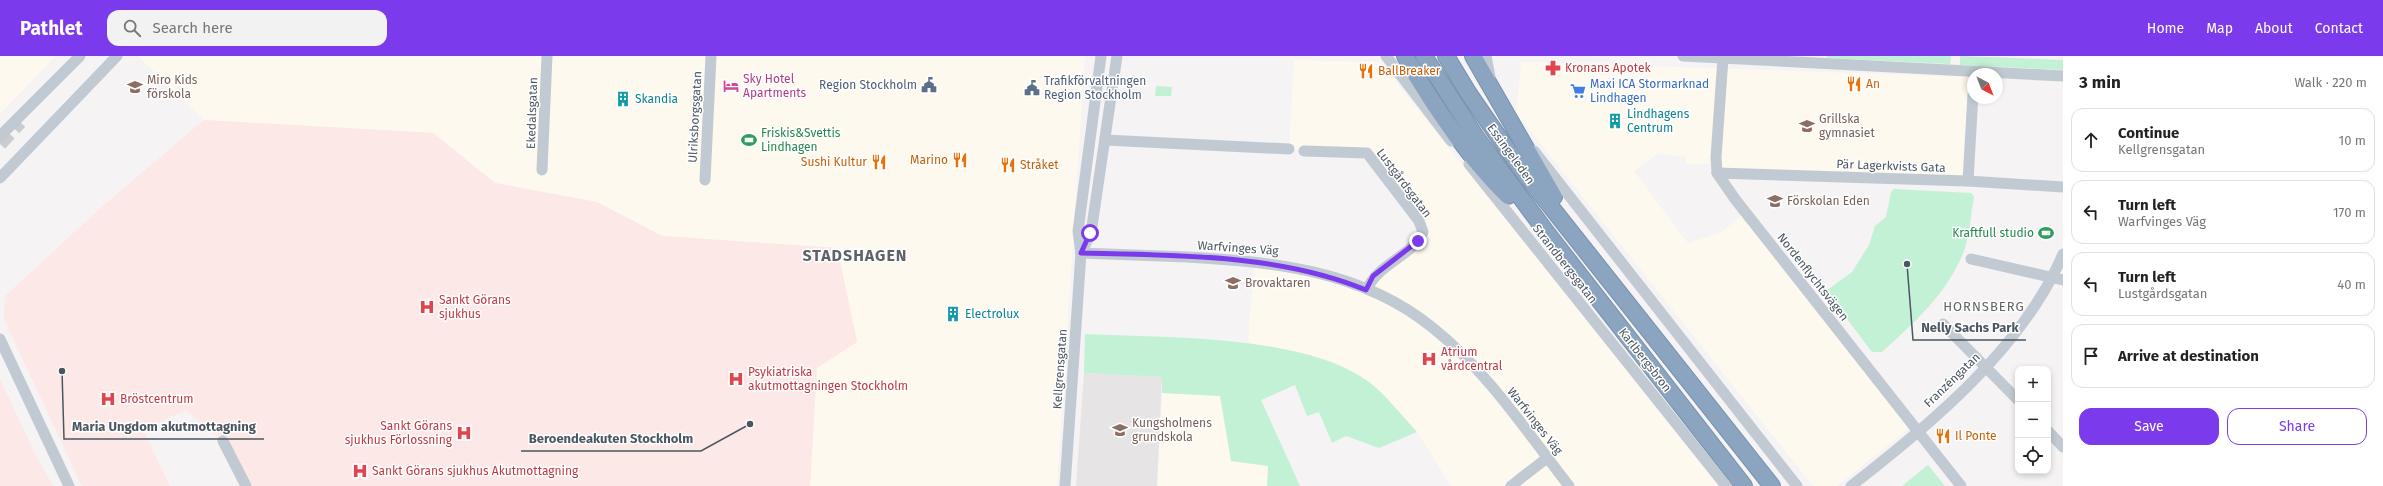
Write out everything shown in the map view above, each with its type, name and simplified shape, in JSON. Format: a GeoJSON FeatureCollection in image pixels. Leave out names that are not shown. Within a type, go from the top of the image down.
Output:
{"type":"FeatureCollection","features":[{"type":"Feature","properties":{"kind":"highway"},"geometry":{"type":"LineString","coordinates":[[1405,56],[1438,108],[1469,151],[1506,194],[1547,233]]}},
{"type":"Feature","properties":{"kind":"highway","name":"Essingeleden"},"geometry":{"type":"LineString","coordinates":[[1424,56],[1476,137],[1547,233]]}},
{"type":"Feature","properties":{"kind":"highway","name":"Essingeleden"},"geometry":{"type":"LineString","coordinates":[[1446,56],[1474,101],[1521,169],[1584,247]]}},
{"type":"Feature","properties":{"kind":"highway"},"geometry":{"type":"LineString","coordinates":[[1472,56],[1584,247]]}},
{"type":"Feature","properties":{"kind":"highway","name":"Karlbergsbron"},"geometry":{"type":"LineString","coordinates":[[1547,233],[1744,486]]}},
{"type":"Feature","properties":{"kind":"highway","name":"Karlbergsbron"},"geometry":{"type":"LineString","coordinates":[[1584,247],[1772,486]]}},
{"type":"Feature","properties":{"kind":"street"},"geometry":{"type":"LineString","coordinates":[[0,136],[80,56]]}},
{"type":"Feature","properties":{"kind":"street"},"geometry":{"type":"LineString","coordinates":[[0,178],[118,56]]}},
{"type":"Feature","properties":{"kind":"street","name":"Ekedalsgatan"},"geometry":{"type":"LineString","coordinates":[[542,170],[547,56]]}},
{"type":"Feature","properties":{"kind":"street","name":"Ulriksborgsgatan"},"geometry":{"type":"LineString","coordinates":[[705,180],[711,56]]}},
{"type":"Feature","properties":{"kind":"street","name":"Kellgrensgatan"},"geometry":{"type":"LineString","coordinates":[[1065,486],[1081,253],[1078,231],[1101,56]]}},
{"type":"Feature","properties":{"kind":"street","name":"Kellgrensgatan"},"geometry":{"type":"LineString","coordinates":[[1081,253],[1090,233],[1095,190],[1105,140],[1117,56]]}},
{"type":"Feature","properties":{"kind":"street","name":"Strandbergsgatan"},"geometry":{"type":"LineString","coordinates":[[1386,56],[1489,190],[1726,486]]}},
{"type":"Feature","properties":{"kind":"street"},"geometry":{"type":"LineString","coordinates":[[1486,56],[1493,91],[1509,117],[1797,486]]}},
{"type":"Feature","properties":{"kind":"street"},"geometry":{"type":"LineString","coordinates":[[1683,56],[1799,59],[1967,71]]}},
{"type":"Feature","properties":{"kind":"street"},"geometry":{"type":"LineString","coordinates":[[1717,173],[1716,157],[1723,58]]}},
{"type":"Feature","properties":{"kind":"street"},"geometry":{"type":"LineString","coordinates":[[2003,73],[2063,76]]}},
{"type":"Feature","properties":{"kind":"street"},"geometry":{"type":"LineString","coordinates":[[1968,181],[1972,104]]}},
{"type":"Feature","properties":{"kind":"street"},"geometry":{"type":"LineString","coordinates":[[1105,140],[1289,149]]}},
{"type":"Feature","properties":{"kind":"street","name":"Lustgårdsgatan"},"geometry":{"type":"LineString","coordinates":[[1304,151],[1367,153],[1419,221],[1423,232],[1418,241],[1373,276],[1366,290]]}},
{"type":"Feature","properties":{"kind":"street","name":"Pär Lagerkvists Gata"},"geometry":{"type":"LineString","coordinates":[[1717,173],[1968,181],[2063,187]]}},
{"type":"Feature","properties":{"kind":"street","name":"Nordenflychtsvägen"},"geometry":{"type":"LineString","coordinates":[[1717,173],[1740,205],[1961,486]]}},
{"type":"Feature","properties":{"kind":"street","name":"Warfvinges Väg"},"geometry":{"type":"LineString","coordinates":[[1081,253],[1274,263],[1325,274],[1366,290],[1398,305],[1433,328],[1478,372],[1569,486]]}},
{"type":"Feature","properties":{"kind":"street","name":"Franzéngatan"},"geometry":{"type":"LineString","coordinates":[[1851,486],[1918,431],[1986,367],[2058,279],[2063,254]]}},
{"type":"Feature","properties":{"kind":"street"},"geometry":{"type":"LineString","coordinates":[[1971,259],[2058,279]]}},
{"type":"Feature","properties":{"kind":"street"},"geometry":{"type":"LineString","coordinates":[[1943,324],[2015,397]]}},
{"type":"Feature","properties":{"kind":"street"},"geometry":{"type":"LineString","coordinates":[[0,339],[69,486]]}},
{"type":"Feature","properties":{"kind":"street"},"geometry":{"type":"LineString","coordinates":[[2051,434],[2063,447]]}},
{"type":"Feature","properties":{"kind":"street"},"geometry":{"type":"LineString","coordinates":[[223,441],[246,486]]}},
{"type":"Feature","properties":{"kind":"street"},"geometry":{"type":"LineString","coordinates":[[1511,486],[1547,458]]}},
{"type":"Feature","properties":{"kind":"shaded area"},"geometry":{"type":"Polygon","coordinates":[[[0,56],[56,56],[0,114],[0,56]]]}},
{"type":"Feature","properties":{"kind":"shaded area"},"geometry":{"type":"Polygon","coordinates":[[[138,56],[1085,56],[1057,486],[810,486],[817,368],[857,341],[837,248],[662,236],[597,202],[495,183],[433,133],[204,120],[138,56]]]}},
{"type":"Feature","properties":{"kind":"shaded area"},"geometry":{"type":"Polygon","coordinates":[[[1294,60],[1380,62],[1719,486],[1451,486],[1417,432],[1369,382],[1248,342],[1254,261],[1358,286],[1422,229],[1362,154],[1289,149],[1294,60]]]}},
{"type":"Feature","properties":{"kind":"shaded area"},"geometry":{"type":"Polygon","coordinates":[[[1521,62],[1967,77],[1967,104],[1971,104],[1967,181],[1721,172],[1715,163],[1686,165],[1686,157],[1657,154],[1634,171],[1688,243],[1720,233],[1749,210],[1912,421],[1905,432],[1837,486],[1813,486],[1516,113],[1521,62]]]}},
{"type":"Feature","properties":{"kind":"shaded area","name":"Sankt Görans sjukhus"},"geometry":{"type":"Polygon","coordinates":[[[204,120],[433,133],[495,183],[597,202],[662,236],[837,248],[857,342],[817,368],[810,486],[245,486],[222,441],[186,410],[143,430],[170,486],[82,486],[4,319],[5,296],[103,206],[204,120]]]}},
{"type":"Feature","properties":{"kind":"shaded area","name":"Kungsholmens grundskola"},"geometry":{"type":"Polygon","coordinates":[[[1084,373],[1162,377],[1157,486],[1076,486],[1084,373]]]}},
{"type":"Feature","properties":{"kind":"shaded area"},"geometry":{"type":"Polygon","coordinates":[[[0,379],[33,450],[53,486],[0,486],[0,379]]]}},
{"type":"Feature","properties":{"kind":"shaded area"},"geometry":{"type":"Polygon","coordinates":[[[1162,393],[1220,396],[1231,461],[1269,466],[1267,486],[1157,486],[1162,393]]]}},
{"type":"Feature","properties":{"kind":"green space"},"geometry":{"type":"Polygon","coordinates":[[[1827,56],[1951,56],[1950,64],[1827,58],[1827,56]]]}},
{"type":"Feature","properties":{"kind":"green space"},"geometry":{"type":"Polygon","coordinates":[[[1960,56],[2063,60],[2063,70],[1960,65],[1960,56]]]}},
{"type":"Feature","properties":{"kind":"green space"},"geometry":{"type":"Polygon","coordinates":[[[1156,86],[1172,87],[1171,96],[1155,96],[1156,86]]]}},
{"type":"Feature","properties":{"kind":"green space"},"geometry":{"type":"Polygon","coordinates":[[[1894,189],[1971,193],[1974,197],[1965,248],[1958,264],[1941,292],[1918,318],[1882,352],[1872,352],[1826,291],[1852,272],[1869,245],[1875,226],[1886,217],[1891,192],[1894,189]]]}},
{"type":"Feature","properties":{"kind":"green space"},"geometry":{"type":"Polygon","coordinates":[[[1085,334],[1193,338],[1272,347],[1309,355],[1342,366],[1369,382],[1388,399],[1417,432],[1379,448],[1346,436],[1332,443],[1319,412],[1307,416],[1295,385],[1261,400],[1300,486],[1267,486],[1268,466],[1231,461],[1220,396],[1162,393],[1162,377],[1084,373],[1085,334]]]}},
{"type":"Feature","properties":{"kind":"green space"},"geometry":{"type":"Polygon","coordinates":[[[1928,465],[1945,486],[1902,486],[1928,465]]]}},
{"type":"Feature","properties":{"kind":"tunnel"},"geometry":{"type":"LineString","coordinates":[[0,144],[20,122]]}},
{"type":"Feature","properties":{"kind":"place","name":"Kronans Apotek"},"geometry":{"type":"Point","coordinates":[1553,68]}},
{"type":"Feature","properties":{"kind":"place","name":"BallBreaker"},"geometry":{"type":"Point","coordinates":[1366,71]}},
{"type":"Feature","properties":{"kind":"place","name":"An"},"geometry":{"type":"Point","coordinates":[1854,84]}},
{"type":"Feature","properties":{"kind":"place","name":"Region Stockholm"},"geometry":{"type":"Point","coordinates":[929,85]}},
{"type":"Feature","properties":{"kind":"place","name":"Sky Hotel Apartments"},"geometry":{"type":"Point","coordinates":[731,86]}},
{"type":"Feature","properties":{"kind":"place","name":"Miro Kids förskola"},"geometry":{"type":"Point","coordinates":[135,87]}},
{"type":"Feature","properties":{"kind":"place","name":"Trafikförvaltningen Region Stockholm"},"geometry":{"type":"Point","coordinates":[1032,88]}},
{"type":"Feature","properties":{"kind":"place","name":"Maxi ICA Stormarknad Lindhagen"},"geometry":{"type":"Point","coordinates":[1578,91]}},
{"type":"Feature","properties":{"kind":"place","name":"Skandia"},"geometry":{"type":"Point","coordinates":[623,99]}},
{"type":"Feature","properties":{"kind":"place","name":"Lindhagens Centrum"},"geometry":{"type":"Point","coordinates":[1615,121]}},
{"type":"Feature","properties":{"kind":"place","name":"Grillska gymnasiet"},"geometry":{"type":"Point","coordinates":[1807,126]}},
{"type":"Feature","properties":{"kind":"place","name":"Friskis&Svettis Lindhagen"},"geometry":{"type":"Point","coordinates":[749,140]}},
{"type":"Feature","properties":{"kind":"place","name":"Marino"},"geometry":{"type":"Point","coordinates":[960,160]}},
{"type":"Feature","properties":{"kind":"place","name":"Sushi Kultur"},"geometry":{"type":"Point","coordinates":[879,162]}},
{"type":"Feature","properties":{"kind":"place","name":"Stråket"},"geometry":{"type":"Point","coordinates":[1008,165]}},
{"type":"Feature","properties":{"kind":"place","name":"Förskolan Eden"},"geometry":{"type":"Point","coordinates":[1775,201]}},
{"type":"Feature","properties":{"kind":"place","name":"Kraftfull studio"},"geometry":{"type":"Point","coordinates":[2046,233]}},
{"type":"Feature","properties":{"kind":"place","name":"Nelly Sachs Park"},"geometry":{"type":"Point","coordinates":[1907,264]}},
{"type":"Feature","properties":{"kind":"place","name":"Brovaktaren"},"geometry":{"type":"Point","coordinates":[1233,283]}},
{"type":"Feature","properties":{"kind":"place","name":"Sankt Görans sjukhus"},"geometry":{"type":"Point","coordinates":[427,307]}},
{"type":"Feature","properties":{"kind":"place","name":"Electrolux"},"geometry":{"type":"Point","coordinates":[953,314]}},
{"type":"Feature","properties":{"kind":"place","name":"Atrium vårdcentral"},"geometry":{"type":"Point","coordinates":[1429,359]}},
{"type":"Feature","properties":{"kind":"place","name":"Maria Ungdom akutmottagning"},"geometry":{"type":"Point","coordinates":[62,371]}},
{"type":"Feature","properties":{"kind":"place","name":"Psykiatriska akutmottagningen Stockholm"},"geometry":{"type":"Point","coordinates":[736,379]}},
{"type":"Feature","properties":{"kind":"place","name":"Bröstcentrum"},"geometry":{"type":"Point","coordinates":[108,399]}},
{"type":"Feature","properties":{"kind":"place","name":"Beroendeakuten Stockholm"},"geometry":{"type":"Point","coordinates":[750,424]}},
{"type":"Feature","properties":{"kind":"place","name":"Kungsholmens grundskola"},"geometry":{"type":"Point","coordinates":[1120,430]}},
{"type":"Feature","properties":{"kind":"place","name":"Sankt Görans sjukhus Förlossning"},"geometry":{"type":"Point","coordinates":[464,433]}},
{"type":"Feature","properties":{"kind":"place","name":"Il Ponte"},"geometry":{"type":"Point","coordinates":[1943,436]}},
{"type":"Feature","properties":{"kind":"place","name":"Sankt Görans sjukhus Akutmottagning"},"geometry":{"type":"Point","coordinates":[360,471]}},
{"type":"Feature","properties":{"kind":"district","name":"STADSHAGEN"},"geometry":{"type":"Point","coordinates":[855,255]}},
{"type":"Feature","properties":{"kind":"district","name":"HORNSBERG"},"geometry":{"type":"Point","coordinates":[1984,306]}},
{"type":"Feature","properties":{"kind":"route"},"geometry":{"type":"LineString","coordinates":[[1090,233],[1081,253],[1274,263],[1319,272],[1366,290],[1373,276],[1418,241]]}}]}
